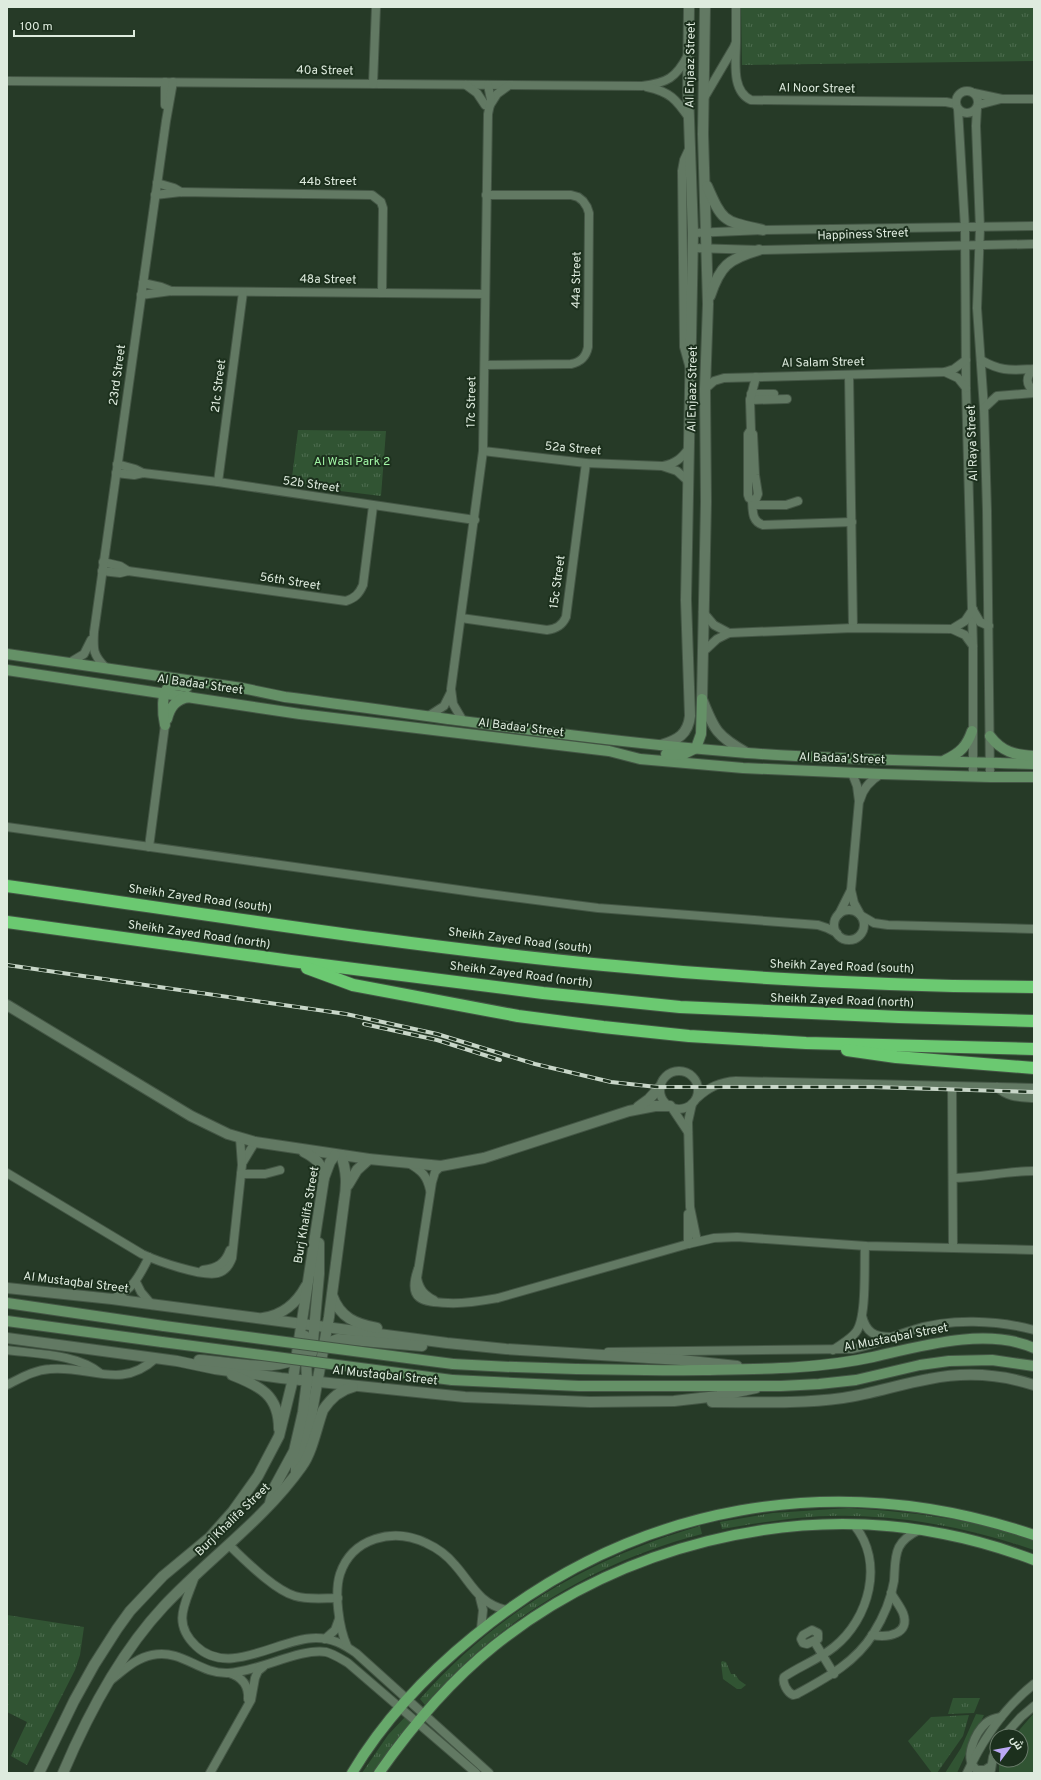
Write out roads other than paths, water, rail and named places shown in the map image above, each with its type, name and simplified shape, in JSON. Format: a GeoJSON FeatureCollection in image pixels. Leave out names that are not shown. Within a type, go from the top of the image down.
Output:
{"type":"FeatureCollection","features":[{"type":"Feature","properties":{"kind":"highway","name":"Sheikh Zayed Road (south)"},"geometry":{"type":"LineString","coordinates":[[7,886],[404,942],[595,964],[735,976],[817,981],[1034,987]]}},
{"type":"Feature","properties":{"kind":"highway","name":"Sheikh Zayed Road (north)"},"geometry":{"type":"LineString","coordinates":[[7,922],[291,962],[543,993],[701,1008],[1034,1021]]}},
{"type":"Feature","properties":{"kind":"highway"},"geometry":{"type":"LineString","coordinates":[[291,962],[353,985],[518,1016],[653,1032],[806,1042],[1034,1049]]}},
{"type":"Feature","properties":{"kind":"highway"},"geometry":{"type":"LineString","coordinates":[[806,1042],[896,1057],[1034,1068]]}},
{"type":"Feature","properties":{"kind":"main road","name":"Al Badaa' Street"},"geometry":{"type":"LineString","coordinates":[[7,654],[242,688],[285,697],[463,721],[661,745],[747,753],[1034,764]]}},
{"type":"Feature","properties":{"kind":"main road","name":"Al Badaa' Street"},"geometry":{"type":"LineString","coordinates":[[7,670],[164,692],[300,714],[609,751],[640,759],[716,766],[852,773],[973,777],[1034,777]]}},
{"type":"Feature","properties":{"kind":"main road"},"geometry":{"type":"LineString","coordinates":[[165,725],[164,692],[172,685],[223,691],[242,688]]}},
{"type":"Feature","properties":{"kind":"main road"},"geometry":{"type":"LineString","coordinates":[[165,725],[171,707],[180,700],[190,697]]}},
{"type":"Feature","properties":{"kind":"main road"},"geometry":{"type":"LineString","coordinates":[[609,751],[625,750],[678,755],[689,752],[696,748],[701,734],[702,699]]}},
{"type":"Feature","properties":{"kind":"main road"},"geometry":{"type":"LineString","coordinates":[[943,761],[957,754],[965,746],[972,731]]}},
{"type":"Feature","properties":{"kind":"main road"},"geometry":{"type":"LineString","coordinates":[[990,736],[996,744],[1008,752],[1017,755],[1034,756]]}},
{"type":"Feature","properties":{"kind":"main road","name":"Al Mustaqbal Street"},"geometry":{"type":"LineString","coordinates":[[7,1303],[164,1326],[453,1364],[604,1371],[762,1369],[806,1366],[850,1361],[917,1346],[961,1340],[993,1340],[1031,1346]]}},
{"type":"Feature","properties":{"kind":"main road","name":"Al Mustaqbal Street"},"geometry":{"type":"LineString","coordinates":[[7,1321],[452,1380],[579,1386],[800,1386],[844,1381],[949,1361],[978,1360],[1034,1366]]}},
{"type":"Feature","properties":{"kind":"main road"},"geometry":{"type":"LineString","coordinates":[[1021,1364],[1034,1371]]}},
{"type":"Feature","properties":{"kind":"main road"},"geometry":{"type":"LineString","coordinates":[[352,1773],[370,1746],[407,1698],[444,1661],[481,1629],[506,1610],[559,1576],[597,1556],[631,1541],[708,1516],[761,1507],[832,1501],[904,1505],[967,1516],[1034,1535]]}},
{"type":"Feature","properties":{"kind":"main road"},"geometry":{"type":"LineString","coordinates":[[379,1773],[424,1714],[472,1664],[513,1632],[569,1596],[629,1567],[692,1545],[733,1535],[794,1526],[854,1525],[920,1530],[968,1539],[1034,1560]]}},
{"type":"Feature","properties":{"kind":"street"},"geometry":{"type":"LineString","coordinates":[[376,7],[376,84]]}},
{"type":"Feature","properties":{"kind":"street","name":"Al Enjaaz Street"},"geometry":{"type":"LineString","coordinates":[[661,745],[680,737],[689,724],[690,716],[686,600],[693,248],[689,118],[689,7]]}},
{"type":"Feature","properties":{"kind":"street","name":"Al Enjaaz Street"},"geometry":{"type":"LineString","coordinates":[[705,7],[704,180],[708,304],[705,389],[706,502],[702,699],[711,723],[719,734],[726,741],[747,753]]}},
{"type":"Feature","properties":{"kind":"street","name":"Al Noor Street"},"geometry":{"type":"LineString","coordinates":[[736,7],[738,85],[744,96],[755,100],[946,102],[957,104]]}},
{"type":"Feature","properties":{"kind":"street"},"geometry":{"type":"LineString","coordinates":[[704,98],[736,42]]}},
{"type":"Feature","properties":{"kind":"street","name":"40a Street"},"geometry":{"type":"LineString","coordinates":[[7,81],[642,86],[659,84],[670,79],[679,71],[688,55]]}},
{"type":"Feature","properties":{"kind":"street","name":"23rd Street"},"geometry":{"type":"LineString","coordinates":[[106,668],[97,659],[94,651],[94,632],[166,122],[169,82]]}},
{"type":"Feature","properties":{"kind":"street"},"geometry":{"type":"LineString","coordinates":[[466,85],[477,93],[488,108],[498,94],[508,86]]}},
{"type":"Feature","properties":{"kind":"street","name":"17c Street"},"geometry":{"type":"LineString","coordinates":[[463,721],[453,704],[452,689],[483,451],[486,195],[488,108],[490,95],[488,85]]}},
{"type":"Feature","properties":{"kind":"street","name":"40a Street"},"geometry":{"type":"LineString","coordinates":[[642,86],[663,91],[673,97],[689,118]]}},
{"type":"Feature","properties":{"kind":"street"},"geometry":{"type":"LineString","coordinates":[[1002,99],[977,107],[968,113],[957,104],[964,91],[1002,99],[1034,99]]}},
{"type":"Feature","properties":{"kind":"street"},"geometry":{"type":"LineString","coordinates":[[974,93],[978,98],[977,107]]}},
{"type":"Feature","properties":{"kind":"street","name":"Al Raya Street"},"geometry":{"type":"LineString","coordinates":[[957,104],[965,228],[966,388],[973,647],[973,777]]}},
{"type":"Feature","properties":{"kind":"street","name":"Al Raya Street"},"geometry":{"type":"LineString","coordinates":[[977,107],[976,126],[980,228],[977,308],[984,408],[989,626],[990,777]]}},
{"type":"Feature","properties":{"kind":"street","name":"Al Enjaaz Street"},"geometry":{"type":"LineString","coordinates":[[691,146],[684,160],[682,171],[684,346],[691,368]]}},
{"type":"Feature","properties":{"kind":"street"},"geometry":{"type":"LineString","coordinates":[[704,180],[716,207],[723,217],[738,225],[763,230]]}},
{"type":"Feature","properties":{"kind":"street","name":"44b Street"},"geometry":{"type":"LineString","coordinates":[[157,183],[170,186],[181,192]]}},
{"type":"Feature","properties":{"kind":"street","name":"44b Street"},"geometry":{"type":"LineString","coordinates":[[155,195],[181,192],[366,194],[376,197],[381,202],[384,214],[382,293]]}},
{"type":"Feature","properties":{"kind":"street","name":"44a Street"},"geometry":{"type":"LineString","coordinates":[[485,365],[571,364],[585,357],[588,347],[589,255],[589,213],[583,201],[578,197],[571,195],[486,195]]}},
{"type":"Feature","properties":{"kind":"street","name":"Happiness Street"},"geometry":{"type":"LineString","coordinates":[[693,233],[763,230],[980,228],[1034,226]]}},
{"type":"Feature","properties":{"kind":"street","name":"Happiness Street"},"geometry":{"type":"LineString","coordinates":[[693,248],[758,250],[964,244],[1034,244]]}},
{"type":"Feature","properties":{"kind":"street"},"geometry":{"type":"LineString","coordinates":[[708,304],[717,276],[722,269],[735,258],[758,250]]}},
{"type":"Feature","properties":{"kind":"street","name":"48a Street"},"geometry":{"type":"LineString","coordinates":[[143,283],[162,287],[171,291]]}},
{"type":"Feature","properties":{"kind":"street","name":"48a Street"},"geometry":{"type":"LineString","coordinates":[[141,295],[171,291],[485,294]]}},
{"type":"Feature","properties":{"kind":"street","name":"21c Street"},"geometry":{"type":"LineString","coordinates":[[218,482],[243,292]]}},
{"type":"Feature","properties":{"kind":"street","name":"Al Salam Street"},"geometry":{"type":"LineString","coordinates":[[705,389],[718,378],[945,372],[958,366],[966,360]]}},
{"type":"Feature","properties":{"kind":"street"},"geometry":{"type":"LineString","coordinates":[[981,360],[996,368],[1004,370],[1034,370]]}},
{"type":"Feature","properties":{"kind":"street"},"geometry":{"type":"LineString","coordinates":[[1034,370],[1028,376],[1027,381],[1034,392]]}},
{"type":"Feature","properties":{"kind":"street"},"geometry":{"type":"LineString","coordinates":[[945,372],[958,378],[966,388]]}},
{"type":"Feature","properties":{"kind":"street"},"geometry":{"type":"LineString","coordinates":[[849,374],[853,628]]}},
{"type":"Feature","properties":{"kind":"street"},"geometry":{"type":"LineString","coordinates":[[756,377],[751,397],[751,432],[748,434],[748,495],[753,503],[755,520],[763,525],[852,522]]}},
{"type":"Feature","properties":{"kind":"street"},"geometry":{"type":"LineString","coordinates":[[984,408],[997,396],[1034,392]]}},
{"type":"Feature","properties":{"kind":"street"},"geometry":{"type":"LineString","coordinates":[[751,397],[787,396]]}},
{"type":"Feature","properties":{"kind":"street","name":"52a Street"},"geometry":{"type":"LineString","coordinates":[[483,451],[586,463],[662,466],[668,465],[680,459],[689,448]]}},
{"type":"Feature","properties":{"kind":"street","name":"15c Street"},"geometry":{"type":"LineString","coordinates":[[461,618],[547,630],[558,627],[563,623],[566,617],[586,463]]}},
{"type":"Feature","properties":{"kind":"street","name":"52b Street"},"geometry":{"type":"LineString","coordinates":[[117,464],[135,469],[143,474]]}},
{"type":"Feature","properties":{"kind":"street","name":"52a Street"},"geometry":{"type":"LineString","coordinates":[[662,466],[677,471],[688,481]]}},
{"type":"Feature","properties":{"kind":"street","name":"52b Street"},"geometry":{"type":"LineString","coordinates":[[116,473],[134,475],[143,474],[218,482],[475,520]]}},
{"type":"Feature","properties":{"kind":"street"},"geometry":{"type":"LineString","coordinates":[[753,503],[786,505],[798,501]]}},
{"type":"Feature","properties":{"kind":"street","name":"56th Street"},"geometry":{"type":"LineString","coordinates":[[103,566],[120,566],[128,571],[346,601],[354,598],[360,592],[363,585],[373,506]]}},
{"type":"Feature","properties":{"kind":"street"},"geometry":{"type":"LineString","coordinates":[[703,652],[717,639],[729,633],[853,628],[952,628],[965,622],[972,610],[980,622],[989,626]]}},
{"type":"Feature","properties":{"kind":"street"},"geometry":{"type":"LineString","coordinates":[[703,612],[714,625],[729,633]]}},
{"type":"Feature","properties":{"kind":"street"},"geometry":{"type":"LineString","coordinates":[[952,628],[965,635],[973,647]]}},
{"type":"Feature","properties":{"kind":"street","name":"23rd Street"},"geometry":{"type":"LineString","coordinates":[[69,663],[84,654],[94,632]]}},
{"type":"Feature","properties":{"kind":"street","name":"17c Street"},"geometry":{"type":"LineString","coordinates":[[430,716],[444,706],[452,689]]}},
{"type":"Feature","properties":{"kind":"street"},"geometry":{"type":"LineString","coordinates":[[149,847],[165,725]]}},
{"type":"Feature","properties":{"kind":"street"},"geometry":{"type":"LineString","coordinates":[[852,773],[857,786],[860,801]]}},
{"type":"Feature","properties":{"kind":"street"},"geometry":{"type":"LineString","coordinates":[[7,827],[598,908],[821,926],[837,933],[846,940],[858,937],[864,928],[861,915],[854,903],[851,890],[860,801],[863,791],[869,783],[882,774]]}},
{"type":"Feature","properties":{"kind":"street"},"geometry":{"type":"LineString","coordinates":[[837,933],[834,925],[837,916],[851,890]]}},
{"type":"Feature","properties":{"kind":"street"},"geometry":{"type":"LineString","coordinates":[[803,924],[825,921],[849,910],[874,923],[888,925],[1034,929]]}},
{"type":"Feature","properties":{"kind":"street"},"geometry":{"type":"LineString","coordinates":[[7,1005],[191,1116],[240,1138],[299,1150],[440,1166],[484,1158],[629,1111],[655,1106],[679,1109],[686,1108],[716,1085],[736,1081],[1034,1088]]}},
{"type":"Feature","properties":{"kind":"street"},"geometry":{"type":"LineString","coordinates":[[689,1134],[671,1107],[662,1098],[660,1088],[662,1081],[666,1076],[678,1070],[690,1074],[698,1085],[688,1122],[689,1134],[690,1207],[697,1241]]}},
{"type":"Feature","properties":{"kind":"street"},"geometry":{"type":"LineString","coordinates":[[952,1086],[953,1248]]}},
{"type":"Feature","properties":{"kind":"street"},"geometry":{"type":"LineString","coordinates":[[997,1087],[1002,1092],[1011,1096],[1034,1098]]}},
{"type":"Feature","properties":{"kind":"street"},"geometry":{"type":"LineString","coordinates":[[629,1111],[643,1104],[660,1088]]}},
{"type":"Feature","properties":{"kind":"street"},"geometry":{"type":"LineString","coordinates":[[7,1172],[146,1255],[194,1270],[213,1268],[222,1264],[233,1244],[242,1165],[240,1138]]}},
{"type":"Feature","properties":{"kind":"street"},"geometry":{"type":"LineString","coordinates":[[242,1165],[255,1142]]}},
{"type":"Feature","properties":{"kind":"street"},"geometry":{"type":"LineString","coordinates":[[299,1150],[316,1160],[322,1168],[324,1178]]}},
{"type":"Feature","properties":{"kind":"street","name":"Burj Khalifa Street"},"geometry":{"type":"LineString","coordinates":[[39,1773],[74,1701],[117,1628],[130,1611],[163,1576],[210,1536],[233,1511],[258,1476],[276,1442],[283,1425],[297,1359],[324,1178],[330,1162],[338,1155],[346,1171],[347,1187],[327,1328],[323,1348],[312,1382],[308,1430],[296,1462],[296,1472],[286,1487],[269,1505],[229,1545],[196,1573],[138,1636],[81,1731],[63,1773]]}},
{"type":"Feature","properties":{"kind":"street"},"geometry":{"type":"LineString","coordinates":[[347,1187],[357,1170],[369,1159]]}},
{"type":"Feature","properties":{"kind":"street"},"geometry":{"type":"LineString","coordinates":[[408,1163],[423,1172],[428,1182],[430,1193]]}},
{"type":"Feature","properties":{"kind":"street"},"geometry":{"type":"LineString","coordinates":[[440,1166],[434,1176],[430,1193],[418,1269],[418,1284],[423,1293],[432,1299],[444,1303],[471,1302],[498,1298],[697,1241],[714,1238],[737,1237],[865,1246],[1034,1250]]}},
{"type":"Feature","properties":{"kind":"street"},"geometry":{"type":"LineString","coordinates":[[241,1174],[265,1174],[280,1170]]}},
{"type":"Feature","properties":{"kind":"street"},"geometry":{"type":"LineString","coordinates":[[953,1178],[979,1178],[1006,1172],[1034,1171]]}},
{"type":"Feature","properties":{"kind":"street"},"geometry":{"type":"LineString","coordinates":[[688,1244],[687,1220],[690,1207]]}},
{"type":"Feature","properties":{"kind":"street"},"geometry":{"type":"LineString","coordinates":[[309,1356],[314,1326],[319,1258],[318,1222]]}},
{"type":"Feature","properties":{"kind":"street"},"geometry":{"type":"LineString","coordinates":[[865,1246],[862,1316],[864,1325],[872,1334],[891,1337]]}},
{"type":"Feature","properties":{"kind":"street"},"geometry":{"type":"LineString","coordinates":[[112,1299],[123,1294],[137,1279],[146,1255]]}},
{"type":"Feature","properties":{"kind":"street"},"geometry":{"type":"LineString","coordinates":[[252,1319],[267,1317],[288,1308],[302,1293],[309,1274]]}},
{"type":"Feature","properties":{"kind":"street"},"geometry":{"type":"LineString","coordinates":[[137,1279],[141,1292],[152,1305]]}},
{"type":"Feature","properties":{"kind":"street","name":"Al Mustaqbal Street"},"geometry":{"type":"LineString","coordinates":[[7,1288],[112,1299],[252,1319],[447,1343],[681,1360],[762,1369]]}},
{"type":"Feature","properties":{"kind":"street"},"geometry":{"type":"LineString","coordinates":[[332,1294],[340,1311],[352,1321],[388,1330],[403,1338]]}},
{"type":"Feature","properties":{"kind":"street"},"geometry":{"type":"LineString","coordinates":[[833,1350],[857,1331],[862,1316]]}},
{"type":"Feature","properties":{"kind":"street"},"geometry":{"type":"LineString","coordinates":[[584,1354],[632,1351],[833,1350],[861,1348],[880,1343],[891,1337],[914,1329],[958,1323],[1002,1324],[1034,1330]]}},
{"type":"Feature","properties":{"kind":"street"},"geometry":{"type":"LineString","coordinates":[[269,1505],[275,1486],[294,1451],[305,1403],[312,1382],[309,1356],[302,1325]]}},
{"type":"Feature","properties":{"kind":"street"},"geometry":{"type":"LineString","coordinates":[[293,1379],[327,1328]]}},
{"type":"Feature","properties":{"kind":"street","name":"Al Mustaqbal Street"},"geometry":{"type":"LineString","coordinates":[[7,1338],[177,1361],[216,1369],[312,1382],[465,1398],[590,1402],[674,1402],[718,1396],[762,1386]]}},
{"type":"Feature","properties":{"kind":"street"},"geometry":{"type":"LineString","coordinates":[[177,1361],[199,1360],[265,1367],[282,1365],[309,1356],[330,1342],[338,1339],[417,1346],[447,1343]]}},
{"type":"Feature","properties":{"kind":"street"},"geometry":{"type":"LineString","coordinates":[[7,1350],[74,1360],[91,1367],[101,1374]]}},
{"type":"Feature","properties":{"kind":"street"},"geometry":{"type":"LineString","coordinates":[[7,1385],[31,1373],[49,1369],[68,1369],[112,1376],[129,1374],[142,1369],[156,1358]]}},
{"type":"Feature","properties":{"kind":"street"},"geometry":{"type":"LineString","coordinates":[[216,1369],[253,1383],[264,1389],[276,1407],[279,1421],[276,1442]]}},
{"type":"Feature","properties":{"kind":"street"},"geometry":{"type":"LineString","coordinates":[[674,1402],[780,1402],[826,1400],[865,1394],[928,1379],[958,1375],[988,1375],[1034,1385]]}},
{"type":"Feature","properties":{"kind":"street"},"geometry":{"type":"LineString","coordinates":[[296,1472],[304,1462],[328,1403],[338,1394],[355,1386]]}},
{"type":"Feature","properties":{"kind":"street"},"geometry":{"type":"LineString","coordinates":[[854,1525],[863,1538],[869,1552],[871,1569],[868,1593],[860,1615],[850,1631],[840,1642],[823,1656],[784,1677],[783,1680],[789,1692],[793,1695],[834,1674],[857,1655],[872,1636],[883,1615],[891,1594],[899,1546],[906,1538],[920,1530]]}},
{"type":"Feature","properties":{"kind":"street"},"geometry":{"type":"LineString","coordinates":[[347,1646],[342,1632],[338,1598],[340,1576],[350,1555],[363,1544],[372,1540],[392,1536],[413,1538],[424,1542],[443,1553],[455,1564],[480,1598],[492,1606],[506,1610]]}},
{"type":"Feature","properties":{"kind":"street"},"geometry":{"type":"LineString","coordinates":[[229,1545],[276,1586],[289,1594],[303,1598],[338,1598]]}},
{"type":"Feature","properties":{"kind":"street"},"geometry":{"type":"LineString","coordinates":[[196,1573],[182,1612],[182,1620],[184,1629],[202,1651],[211,1656],[228,1659],[237,1658],[303,1640],[326,1639],[347,1646],[407,1698],[489,1773]]}},
{"type":"Feature","properties":{"kind":"street"},"geometry":{"type":"LineString","coordinates":[[872,1636],[890,1637],[898,1633],[903,1627],[903,1613],[891,1594]]}},
{"type":"Feature","properties":{"kind":"street"},"geometry":{"type":"LineString","coordinates":[[480,1598],[483,1610],[481,1629]]}},
{"type":"Feature","properties":{"kind":"street"},"geometry":{"type":"LineString","coordinates":[[326,1639],[335,1630],[340,1617]]}},
{"type":"Feature","properties":{"kind":"street"},"geometry":{"type":"LineString","coordinates":[[814,1642],[834,1674]]}},
{"type":"Feature","properties":{"kind":"street"},"geometry":{"type":"LineString","coordinates":[[229,1673],[264,1666],[317,1652],[328,1652],[338,1656],[476,1773]]}},
{"type":"Feature","properties":{"kind":"street"},"geometry":{"type":"LineString","coordinates":[[110,1682],[132,1663],[153,1655],[171,1654],[208,1670],[229,1673],[236,1676],[244,1682],[248,1691],[248,1704]]}},
{"type":"Feature","properties":{"kind":"street"},"geometry":{"type":"LineString","coordinates":[[210,1773],[253,1696],[255,1678],[258,1671],[264,1666]]}},
{"type":"Feature","properties":{"kind":"street"},"geometry":{"type":"LineString","coordinates":[[967,1773],[1001,1717],[1019,1697],[1034,1684]]}},
{"type":"Feature","properties":{"kind":"street"},"geometry":{"type":"LineString","coordinates":[[1011,1728],[1034,1706]]}},
{"type":"Feature","properties":{"kind":"street"},"geometry":{"type":"LineString","coordinates":[[972,1764],[977,1770],[981,1771],[992,1769]]}},
{"type":"Feature","properties":{"kind":"railway"},"geometry":{"type":"LineString","coordinates":[[7,965],[346,1014],[437,1034],[535,1064],[611,1082],[657,1087],[873,1087],[1034,1092]]}},
{"type":"Feature","properties":{"kind":"railway"},"geometry":{"type":"LineString","coordinates":[[364,1024],[437,1040],[500,1060]]}},
{"type":"Feature","properties":{"kind":"park label","name":"Al Wasl Park 2"},"geometry":{"type":"Point","coordinates":[352,462]}}]}
